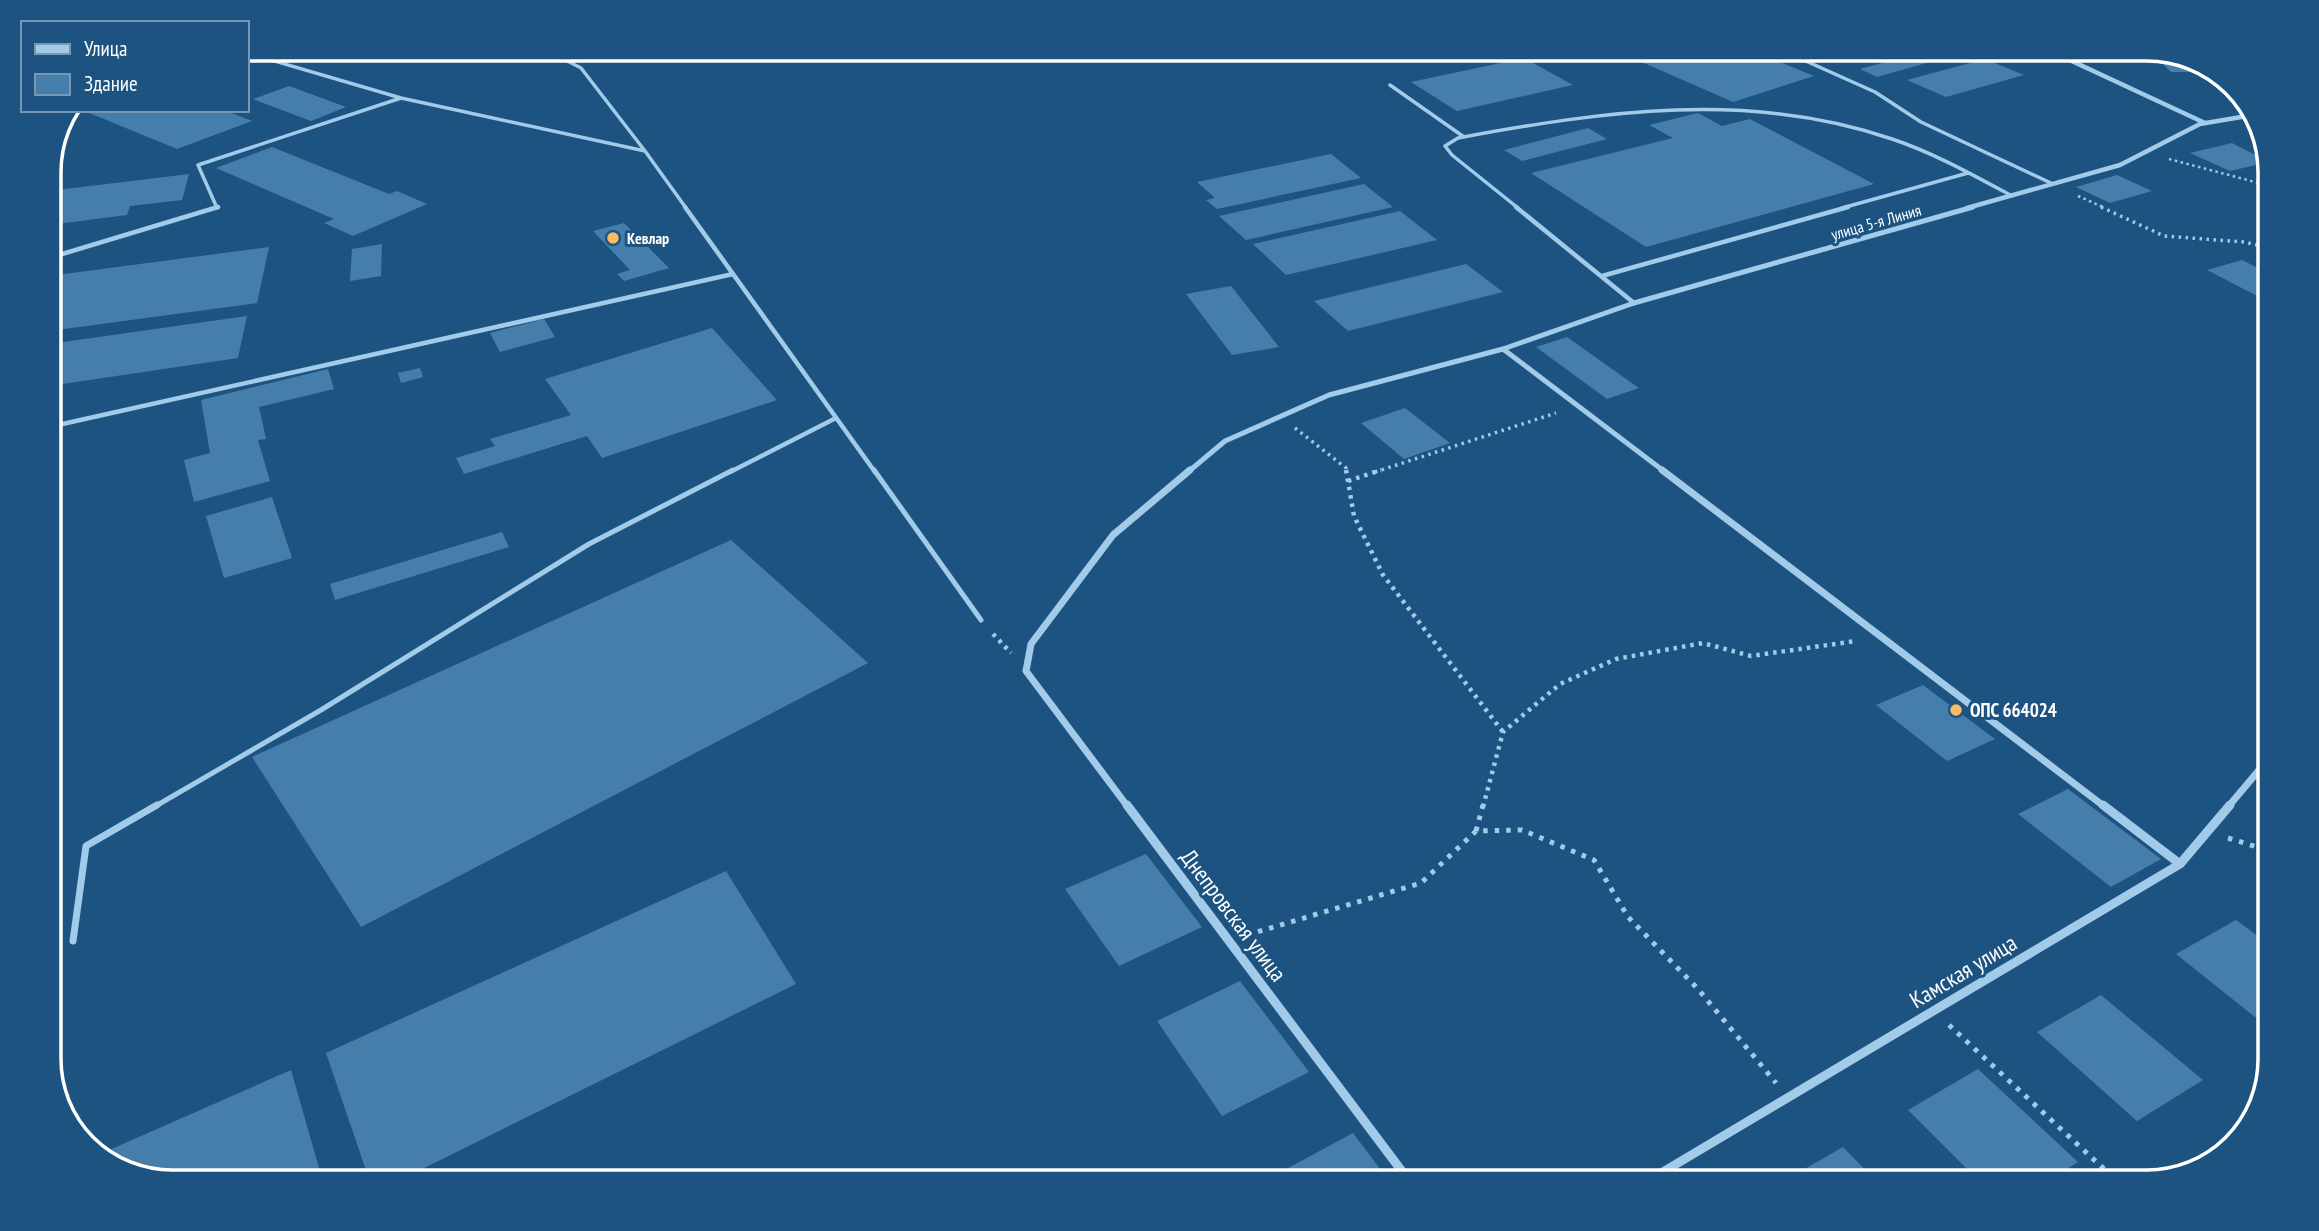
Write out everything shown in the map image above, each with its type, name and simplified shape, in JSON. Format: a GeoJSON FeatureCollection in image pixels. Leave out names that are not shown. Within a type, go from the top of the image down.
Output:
{"type":"FeatureCollection","features":[{"type":"Feature","properties":{"kind":"street"},"geometry":{"type":"LineString","coordinates":[[2072,61],[2206,123]]}},
{"type":"Feature","properties":{"kind":"street","name":"улица 5-я Линия"},"geometry":{"type":"LineString","coordinates":[[1027,671],[1031,644],[1113,535],[1225,441],[1329,395],[1503,349],[1634,303],[2120,165],[2193,127],[2242,117]]}},
{"type":"Feature","properties":{"kind":"street"},"geometry":{"type":"LineString","coordinates":[[1503,349],[2180,864]]}},
{"type":"Feature","properties":{"kind":"street","name":"Днепровская улица"},"geometry":{"type":"LineString","coordinates":[[1027,671],[1401,1170]]}},
{"type":"Feature","properties":{"kind":"street","name":"Камская улица"},"geometry":{"type":"LineString","coordinates":[[1673,1170],[1787,1097],[2180,864],[2258,771]]}},
{"type":"Feature","properties":{"kind":"lane"},"geometry":{"type":"LineString","coordinates":[[274,61],[401,98],[645,151]]}},
{"type":"Feature","properties":{"kind":"lane"},"geometry":{"type":"LineString","coordinates":[[567,61],[581,68],[645,151],[981,620]]}},
{"type":"Feature","properties":{"kind":"lane"},"geometry":{"type":"LineString","coordinates":[[1805,61],[1912,113],[1921,122],[2053,184]]}},
{"type":"Feature","properties":{"kind":"lane"},"geometry":{"type":"LineString","coordinates":[[1390,85],[1464,137]]}},
{"type":"Feature","properties":{"kind":"lane"},"geometry":{"type":"LineString","coordinates":[[61,254],[219,208],[198,165],[401,98]]}},
{"type":"Feature","properties":{"kind":"lane"},"geometry":{"type":"LineString","coordinates":[[1634,303],[1446,146],[1451,141],[1464,137],[1616,112],[1669,108],[1774,110],[1817,117],[1878,134],[1968,173],[2012,196]]}},
{"type":"Feature","properties":{"kind":"lane"},"geometry":{"type":"LineString","coordinates":[[1602,276],[1968,173]]}},
{"type":"Feature","properties":{"kind":"lane"},"geometry":{"type":"LineString","coordinates":[[61,424],[733,274]]}},
{"type":"Feature","properties":{"kind":"lane"},"geometry":{"type":"LineString","coordinates":[[73,941],[86,846],[321,710],[589,544],[836,418]]}},
{"type":"Feature","properties":{"kind":"path"},"geometry":{"type":"LineString","coordinates":[[2147,153],[2258,183]]}},
{"type":"Feature","properties":{"kind":"path"},"geometry":{"type":"LineString","coordinates":[[2053,184],[2164,236],[2258,245]]}},
{"type":"Feature","properties":{"kind":"path"},"geometry":{"type":"LineString","coordinates":[[1348,481],[1577,406]]}},
{"type":"Feature","properties":{"kind":"path"},"geometry":{"type":"LineString","coordinates":[[1280,416],[1346,468],[1353,515],[1377,564],[1420,630],[1478,694],[1503,732]]}},
{"type":"Feature","properties":{"kind":"path"},"geometry":{"type":"LineString","coordinates":[[981,620],[1027,671]]}},
{"type":"Feature","properties":{"kind":"path"},"geometry":{"type":"LineString","coordinates":[[1229,940],[1421,883],[1476,831],[1503,732],[1560,684],[1616,659],[1703,643],[1751,656],[1815,645],[1883,638]]}},
{"type":"Feature","properties":{"kind":"path"},"geometry":{"type":"LineString","coordinates":[[1476,831],[1522,830],[1594,860],[1629,917],[1698,989],[1787,1097]]}},
{"type":"Feature","properties":{"kind":"path"},"geometry":{"type":"LineString","coordinates":[[2207,831],[2258,847]]}},
{"type":"Feature","properties":{"kind":"path"},"geometry":{"type":"LineString","coordinates":[[1934,1011],[2105,1170]]}},
{"type":"Feature","properties":{"kind":"building"},"geometry":{"type":"Polygon","coordinates":[[[1510,61],[1529,61],[1573,85],[1457,111],[1411,82],[1510,61]]]}},
{"type":"Feature","properties":{"kind":"building"},"geometry":{"type":"Polygon","coordinates":[[[1639,61],[1777,61],[1814,76],[1733,102],[1639,61]]]}},
{"type":"Feature","properties":{"kind":"building"},"geometry":{"type":"Polygon","coordinates":[[[1889,61],[1933,61],[1877,77],[1860,69],[1889,61]]]}},
{"type":"Feature","properties":{"kind":"building"},"geometry":{"type":"Polygon","coordinates":[[[1978,61],[1990,61],[2024,75],[1946,97],[1907,80],[1978,61]]]}},
{"type":"Feature","properties":{"kind":"building"},"geometry":{"type":"Polygon","coordinates":[[[2161,62],[2194,72],[2171,72],[2161,62]]]}},
{"type":"Feature","properties":{"kind":"building"},"geometry":{"type":"Polygon","coordinates":[[[289,86],[346,107],[311,121],[253,99],[289,86]]]}},
{"type":"Feature","properties":{"kind":"building"},"geometry":{"type":"Polygon","coordinates":[[[87,112],[229,112],[252,121],[177,149],[87,112]]]}},
{"type":"Feature","properties":{"kind":"building"},"geometry":{"type":"Polygon","coordinates":[[[1698,113],[1722,126],[1750,119],[1874,184],[1646,247],[1531,173],[1673,138],[1649,125],[1698,113]]]}},
{"type":"Feature","properties":{"kind":"building"},"geometry":{"type":"Polygon","coordinates":[[[1588,128],[1607,139],[1522,161],[1504,150],[1588,128]]]}},
{"type":"Feature","properties":{"kind":"building"},"geometry":{"type":"Polygon","coordinates":[[[2232,143],[2257,156],[2258,165],[2230,171],[2190,153],[2232,143]]]}},
{"type":"Feature","properties":{"kind":"building"},"geometry":{"type":"Polygon","coordinates":[[[272,147],[389,194],[397,191],[427,204],[353,236],[324,223],[334,219],[216,168],[272,147]]]}},
{"type":"Feature","properties":{"kind":"building"},"geometry":{"type":"Polygon","coordinates":[[[1331,154],[1361,178],[1217,209],[1206,200],[1215,198],[1197,182],[1331,154]]]}},
{"type":"Feature","properties":{"kind":"building"},"geometry":{"type":"Polygon","coordinates":[[[189,174],[182,200],[130,206],[127,215],[61,223],[61,190],[189,174]]]}},
{"type":"Feature","properties":{"kind":"building"},"geometry":{"type":"Polygon","coordinates":[[[2117,175],[2152,191],[2110,203],[2076,187],[2117,175]]]}},
{"type":"Feature","properties":{"kind":"building"},"geometry":{"type":"Polygon","coordinates":[[[1364,184],[1393,207],[1246,240],[1219,216],[1364,184]]]}},
{"type":"Feature","properties":{"kind":"building"},"geometry":{"type":"Polygon","coordinates":[[[1400,211],[1437,240],[1286,275],[1253,244],[1400,211]]]}},
{"type":"Feature","properties":{"kind":"building"},"geometry":{"type":"Polygon","coordinates":[[[624,223],[669,268],[624,281],[617,274],[630,270],[593,231],[624,223]]]}},
{"type":"Feature","properties":{"kind":"building"},"geometry":{"type":"Polygon","coordinates":[[[382,244],[381,276],[350,281],[352,249],[382,244]]]}},
{"type":"Feature","properties":{"kind":"building"},"geometry":{"type":"Polygon","coordinates":[[[269,247],[257,303],[61,329],[61,274],[269,247]]]}},
{"type":"Feature","properties":{"kind":"building"},"geometry":{"type":"Polygon","coordinates":[[[2242,260],[2258,268],[2258,296],[2207,270],[2242,260]]]}},
{"type":"Feature","properties":{"kind":"building"},"geometry":{"type":"Polygon","coordinates":[[[1466,264],[1503,292],[1348,331],[1314,301],[1466,264]]]}},
{"type":"Feature","properties":{"kind":"building"},"geometry":{"type":"Polygon","coordinates":[[[1231,286],[1279,347],[1232,355],[1186,294],[1231,286]]]}},
{"type":"Feature","properties":{"kind":"building"},"geometry":{"type":"Polygon","coordinates":[[[247,316],[238,358],[61,384],[61,342],[247,316]]]}},
{"type":"Feature","properties":{"kind":"building"},"geometry":{"type":"Polygon","coordinates":[[[544,319],[555,337],[500,352],[490,333],[544,319]]]}},
{"type":"Feature","properties":{"kind":"building"},"geometry":{"type":"Polygon","coordinates":[[[712,328],[777,400],[602,458],[587,436],[464,474],[456,458],[495,446],[490,439],[571,415],[545,379],[712,328]]]}},
{"type":"Feature","properties":{"kind":"building"},"geometry":{"type":"Polygon","coordinates":[[[1567,337],[1639,388],[1607,399],[1536,347],[1567,337]]]}},
{"type":"Feature","properties":{"kind":"building"},"geometry":{"type":"Polygon","coordinates":[[[420,368],[423,377],[401,383],[398,373],[420,368]]]}},
{"type":"Feature","properties":{"kind":"building"},"geometry":{"type":"Polygon","coordinates":[[[328,369],[334,389],[259,407],[266,439],[258,440],[270,481],[194,502],[184,460],[210,453],[201,400],[328,369]]]}},
{"type":"Feature","properties":{"kind":"building"},"geometry":{"type":"Polygon","coordinates":[[[1405,408],[1450,443],[1404,459],[1361,423],[1405,408]]]}},
{"type":"Feature","properties":{"kind":"building"},"geometry":{"type":"Polygon","coordinates":[[[272,497],[292,558],[224,578],[206,516],[272,497]]]}},
{"type":"Feature","properties":{"kind":"building"},"geometry":{"type":"Polygon","coordinates":[[[502,532],[509,547],[335,600],[330,584],[502,532]]]}},
{"type":"Feature","properties":{"kind":"building"},"geometry":{"type":"Polygon","coordinates":[[[731,540],[868,663],[361,927],[252,757],[731,540]]]}},
{"type":"Feature","properties":{"kind":"building"},"geometry":{"type":"Polygon","coordinates":[[[1923,685],[1995,739],[1947,761],[1876,705],[1923,685]]]}},
{"type":"Feature","properties":{"kind":"building"},"geometry":{"type":"Polygon","coordinates":[[[2068,789],[2161,859],[2111,887],[2018,814],[2068,789]]]}},
{"type":"Feature","properties":{"kind":"building"},"geometry":{"type":"Polygon","coordinates":[[[1146,854],[1202,927],[1119,966],[1065,889],[1146,854]]]}},
{"type":"Feature","properties":{"kind":"building"},"geometry":{"type":"Polygon","coordinates":[[[726,871],[796,984],[420,1170],[366,1170],[326,1053],[726,871]]]}},
{"type":"Feature","properties":{"kind":"building"},"geometry":{"type":"Polygon","coordinates":[[[2236,920],[2258,936],[2258,1019],[2176,954],[2236,920]]]}},
{"type":"Feature","properties":{"kind":"building"},"geometry":{"type":"Polygon","coordinates":[[[1240,981],[1309,1072],[1222,1116],[1157,1021],[1240,981]]]}},
{"type":"Feature","properties":{"kind":"building"},"geometry":{"type":"Polygon","coordinates":[[[2101,995],[2203,1080],[2137,1121],[2037,1032],[2101,995]]]}},
{"type":"Feature","properties":{"kind":"building"},"geometry":{"type":"Polygon","coordinates":[[[1978,1069],[2078,1162],[2065,1170],[1968,1170],[1908,1110],[1978,1069]]]}},
{"type":"Feature","properties":{"kind":"building"},"geometry":{"type":"Polygon","coordinates":[[[291,1070],[320,1170],[158,1169],[143,1166],[109,1150],[291,1070]]]}},
{"type":"Feature","properties":{"kind":"building"},"geometry":{"type":"Polygon","coordinates":[[[1353,1133],[1381,1170],[1285,1170],[1353,1133]]]}},
{"type":"Feature","properties":{"kind":"building"},"geometry":{"type":"Polygon","coordinates":[[[1843,1147],[1865,1170],[1803,1170],[1843,1147]]]}},
{"type":"Feature","properties":{"kind":"place","name":"Кевлар"},"geometry":{"type":"Point","coordinates":[613,238]}},
{"type":"Feature","properties":{"kind":"place","name":"ОПС 664024"},"geometry":{"type":"Point","coordinates":[1956,710]}}]}
